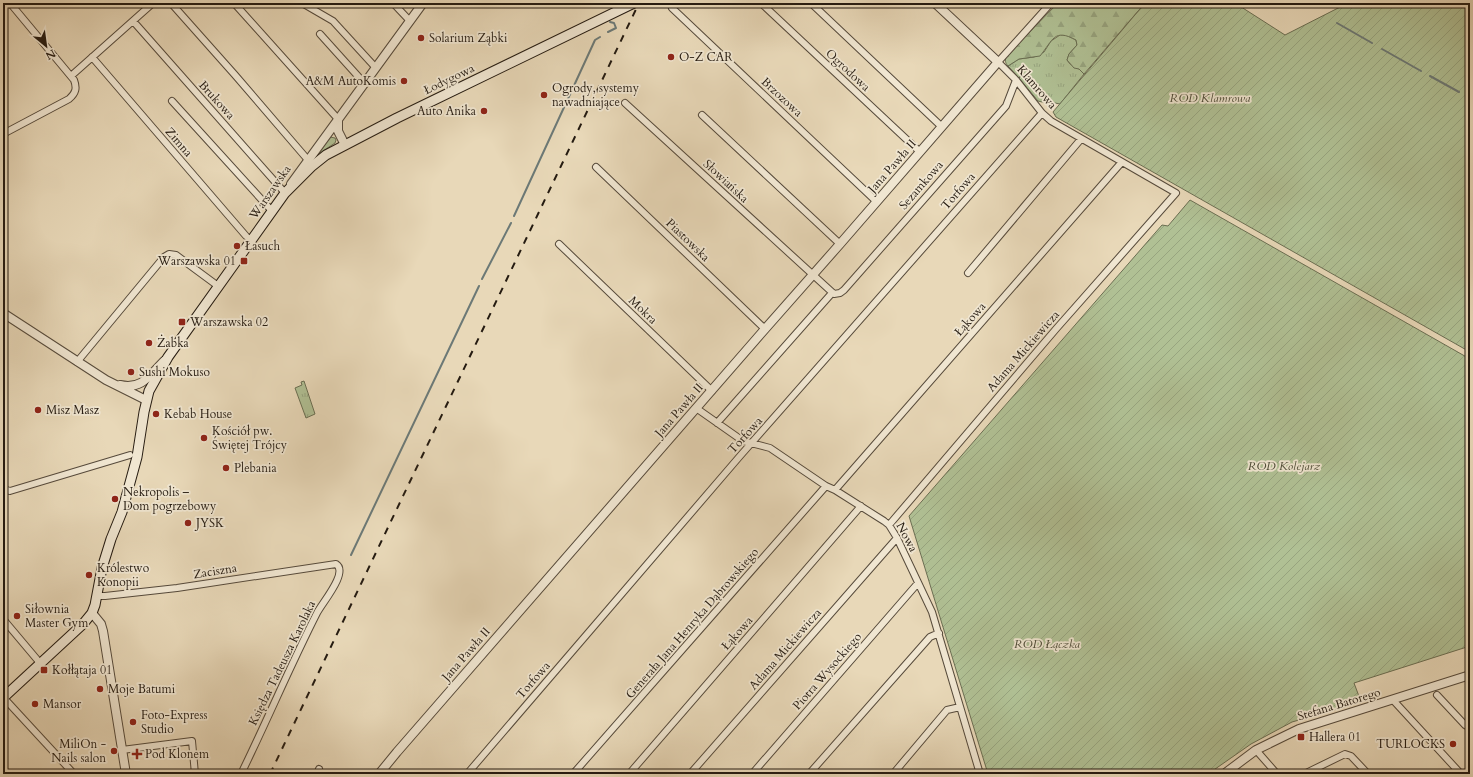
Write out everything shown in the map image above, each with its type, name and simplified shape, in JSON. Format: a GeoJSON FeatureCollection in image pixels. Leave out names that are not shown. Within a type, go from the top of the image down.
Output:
{"type":"FeatureCollection","features":[{"type":"Feature","properties":{"kind":"main road","name":"Łodygowa"},"geometry":{"type":"LineString","coordinates":[[285,193],[311,167],[326,155],[397,118],[634,3]]}},
{"type":"Feature","properties":{"kind":"main road","name":"Warszawska"},"geometry":{"type":"LineString","coordinates":[[92,613],[102,568],[111,539],[122,514],[137,456],[146,400],[156,378],[168,357],[285,193]]}},
{"type":"Feature","properties":{"kind":"main road"},"geometry":{"type":"LineString","coordinates":[[3,697],[83,624],[92,613]]}},
{"type":"Feature","properties":{"kind":"street"},"geometry":{"type":"LineString","coordinates":[[3,134],[69,99],[76,91],[76,84],[71,76],[10,3]]}},
{"type":"Feature","properties":{"kind":"street"},"geometry":{"type":"LineString","coordinates":[[71,76],[153,3]]}},
{"type":"Feature","properties":{"kind":"street"},"geometry":{"type":"LineString","coordinates":[[170,3],[308,160]]}},
{"type":"Feature","properties":{"kind":"street"},"geometry":{"type":"LineString","coordinates":[[234,3],[338,119],[338,131],[345,145]]}},
{"type":"Feature","properties":{"kind":"street"},"geometry":{"type":"LineString","coordinates":[[302,3],[333,20],[376,68]]}},
{"type":"Feature","properties":{"kind":"street"},"geometry":{"type":"LineString","coordinates":[[393,3],[410,21]]}},
{"type":"Feature","properties":{"kind":"street","name":"Warszawska"},"geometry":{"type":"LineString","coordinates":[[285,193],[423,3]]}},
{"type":"Feature","properties":{"kind":"street","name":"Ogrodowa"},"geometry":{"type":"LineString","coordinates":[[761,3],[920,152]]}},
{"type":"Feature","properties":{"kind":"street"},"geometry":{"type":"LineString","coordinates":[[811,3],[942,127]]}},
{"type":"Feature","properties":{"kind":"street","name":"Klamrowa"},"geometry":{"type":"LineString","coordinates":[[935,3],[1016,80],[1042,113],[1051,121],[1176,194]]}},
{"type":"Feature","properties":{"kind":"street"},"geometry":{"type":"LineString","coordinates":[[998,62],[1051,3]]}},
{"type":"Feature","properties":{"kind":"street","name":"Brzozowa"},"geometry":{"type":"LineString","coordinates":[[672,8],[877,202]]}},
{"type":"Feature","properties":{"kind":"street","name":"Brukowa"},"geometry":{"type":"LineString","coordinates":[[133,21],[285,193]]}},
{"type":"Feature","properties":{"kind":"street"},"geometry":{"type":"LineString","coordinates":[[320,34],[365,84]]}},
{"type":"Feature","properties":{"kind":"street","name":"Zimna"},"geometry":{"type":"LineString","coordinates":[[92,57],[199,182],[251,240]]}},
{"type":"Feature","properties":{"kind":"street","name":"Jana Pawła II"},"geometry":{"type":"LineString","coordinates":[[379,774],[765,328],[813,276],[998,62]]}},
{"type":"Feature","properties":{"kind":"street","name":"Sezamkowa"},"geometry":{"type":"LineString","coordinates":[[717,423],[832,293],[837,294],[844,290],[1006,106],[1016,80]]}},
{"type":"Feature","properties":{"kind":"street"},"geometry":{"type":"LineString","coordinates":[[172,101],[272,211]]}},
{"type":"Feature","properties":{"kind":"street","name":"Słowiańska"},"geometry":{"type":"LineString","coordinates":[[625,103],[813,276]]}},
{"type":"Feature","properties":{"kind":"street","name":"Torfowa"},"geometry":{"type":"LineString","coordinates":[[467,774],[752,443],[1042,113]]}},
{"type":"Feature","properties":{"kind":"street"},"geometry":{"type":"LineString","coordinates":[[702,115],[840,244]]}},
{"type":"Feature","properties":{"kind":"street"},"geometry":{"type":"LineString","coordinates":[[968,273],[1081,139]]}},
{"type":"Feature","properties":{"kind":"street","name":"Łąkowa"},"geometry":{"type":"LineString","coordinates":[[835,490],[1121,162]]}},
{"type":"Feature","properties":{"kind":"street","name":"Piastowska"},"geometry":{"type":"LineString","coordinates":[[596,167],[765,328]]}},
{"type":"Feature","properties":{"kind":"street","name":"Adama Mickiewicza"},"geometry":{"type":"LineString","coordinates":[[889,525],[1056,329],[1176,194]]}},
{"type":"Feature","properties":{"kind":"street","name":"Mokra"},"geometry":{"type":"LineString","coordinates":[[558,244],[712,390]]}},
{"type":"Feature","properties":{"kind":"street"},"geometry":{"type":"LineString","coordinates":[[77,362],[164,257],[169,254],[176,255],[218,286]]}},
{"type":"Feature","properties":{"kind":"street"},"geometry":{"type":"LineString","coordinates":[[813,276],[832,293]]}},
{"type":"Feature","properties":{"kind":"street"},"geometry":{"type":"LineString","coordinates":[[3,313],[106,380],[146,400]]}},
{"type":"Feature","properties":{"kind":"street"},"geometry":{"type":"LineString","coordinates":[[106,380],[127,386],[138,385],[144,382],[168,357]]}},
{"type":"Feature","properties":{"kind":"street","name":"Nowa"},"geometry":{"type":"LineString","coordinates":[[696,408],[744,441],[770,448],[826,486],[861,506],[889,525],[897,538],[932,612],[980,774]]}},
{"type":"Feature","properties":{"kind":"street"},"geometry":{"type":"LineString","coordinates":[[3,489],[10,492],[130,455]]}},
{"type":"Feature","properties":{"kind":"street","name":"Generała Jana Henryka Dąbrowskiego"},"geometry":{"type":"LineString","coordinates":[[573,774],[826,486]]}},
{"type":"Feature","properties":{"kind":"street","name":"Łąkowa"},"geometry":{"type":"LineString","coordinates":[[629,774],[861,506]]}},
{"type":"Feature","properties":{"kind":"street","name":"Adama Mickiewicza"},"geometry":{"type":"LineString","coordinates":[[690,774],[897,538]]}},
{"type":"Feature","properties":{"kind":"street","name":"Zaciszna"},"geometry":{"type":"LineString","coordinates":[[97,596],[123,595],[177,588],[336,564]]}},
{"type":"Feature","properties":{"kind":"street","name":"Księdza Tadeusza Karolaka"},"geometry":{"type":"LineString","coordinates":[[241,774],[316,615],[339,577],[340,568],[336,564]]}},
{"type":"Feature","properties":{"kind":"street","name":"Piotra Wysockiego"},"geometry":{"type":"LineString","coordinates":[[752,774],[918,583]]}},
{"type":"Feature","properties":{"kind":"street"},"geometry":{"type":"LineString","coordinates":[[92,613],[101,624],[103,631],[126,774]]}},
{"type":"Feature","properties":{"kind":"street"},"geometry":{"type":"LineString","coordinates":[[3,619],[40,663]]}},
{"type":"Feature","properties":{"kind":"street"},"geometry":{"type":"LineString","coordinates":[[809,774],[927,640],[939,633]]}},
{"type":"Feature","properties":{"kind":"street","name":"Stefana Batorego"},"geometry":{"type":"LineString","coordinates":[[1224,774],[1256,750],[1287,734],[1310,725],[1470,675]]}},
{"type":"Feature","properties":{"kind":"street"},"geometry":{"type":"LineString","coordinates":[[1437,695],[1465,725],[1470,728]]}},
{"type":"Feature","properties":{"kind":"street"},"geometry":{"type":"LineString","coordinates":[[3,697],[74,774]]}},
{"type":"Feature","properties":{"kind":"street"},"geometry":{"type":"LineString","coordinates":[[1393,700],[1461,774]]}},
{"type":"Feature","properties":{"kind":"street"},"geometry":{"type":"LineString","coordinates":[[893,774],[947,710],[960,707]]}},
{"type":"Feature","properties":{"kind":"street"},"geometry":{"type":"LineString","coordinates":[[122,750],[192,741],[195,774]]}},
{"type":"Feature","properties":{"kind":"street"},"geometry":{"type":"LineString","coordinates":[[1256,750],[1277,774]]}},
{"type":"Feature","properties":{"kind":"street"},"geometry":{"type":"LineString","coordinates":[[1304,774],[1345,754],[1351,756],[1368,774]]}},
{"type":"Feature","properties":{"kind":"green space"},"geometry":{"type":"Polygon","coordinates":[[[1058,3],[1145,3],[1084,74],[1079,69],[1074,68],[1067,60],[1069,54],[1077,45],[1076,40],[1063,35],[1058,36],[1051,41],[1040,56],[1019,59],[1008,66],[1006,64],[1006,56],[1058,3]]]}},
{"type":"Feature","properties":{"kind":"green space","name":"ROD Klamrowa"},"geometry":{"type":"Polygon","coordinates":[[[1145,3],[1235,3],[1285,35],[1348,3],[1470,3],[1470,352],[1056,117],[1053,112],[1145,3]]]}},
{"type":"Feature","properties":{"kind":"green space"},"geometry":{"type":"Polygon","coordinates":[[[1060,35],[1066,35],[1076,40],[1077,45],[1069,54],[1067,60],[1084,74],[1060,104],[1050,102],[1049,98],[1044,93],[1041,93],[1035,89],[1021,75],[1019,78],[1008,66],[1019,59],[1034,57],[1044,52],[1051,41],[1060,35]]]}},
{"type":"Feature","properties":{"kind":"green space"},"geometry":{"type":"Polygon","coordinates":[[[1023,74],[1026,75],[1036,91],[1046,94],[1050,102],[1038,101],[1019,78],[1023,74]]]}},
{"type":"Feature","properties":{"kind":"green space"},"geometry":{"type":"Polygon","coordinates":[[[330,137],[335,138],[335,143],[317,155],[330,137]]]}},
{"type":"Feature","properties":{"kind":"green space","name":"ROD Kolejarz"},"geometry":{"type":"Polygon","coordinates":[[[1190,200],[1470,359],[1470,646],[1354,683],[1360,699],[1344,707],[1292,722],[1251,744],[1208,774],[988,774],[909,516],[1162,225],[1168,226],[1190,200]]]}},
{"type":"Feature","properties":{"kind":"green space"},"geometry":{"type":"Polygon","coordinates":[[[304,381],[315,414],[306,418],[295,388],[302,385],[301,382],[304,381]]]}},
{"type":"Feature","properties":{"kind":"waterway"},"geometry":{"type":"LineString","coordinates":[[608,32],[616,28],[614,23],[610,22]]}},
{"type":"Feature","properties":{"kind":"waterway"},"geometry":{"type":"LineString","coordinates":[[1337,23],[1372,43]]}},
{"type":"Feature","properties":{"kind":"waterway"},"geometry":{"type":"LineString","coordinates":[[514,216],[595,40],[600,37]]}},
{"type":"Feature","properties":{"kind":"waterway"},"geometry":{"type":"LineString","coordinates":[[1382,49],[1421,71]]}},
{"type":"Feature","properties":{"kind":"waterway"},"geometry":{"type":"LineString","coordinates":[[1430,76],[1459,92]]}},
{"type":"Feature","properties":{"kind":"waterway"},"geometry":{"type":"LineString","coordinates":[[482,279],[511,223]]}},
{"type":"Feature","properties":{"kind":"waterway"},"geometry":{"type":"LineString","coordinates":[[351,555],[479,286]]}},
{"type":"Feature","properties":{"kind":"railway"},"geometry":{"type":"LineString","coordinates":[[270,774],[639,3]]}},
{"type":"Feature","properties":{"kind":"place","name":"Solarium Ząbki"},"geometry":{"type":"Point","coordinates":[421,38]}},
{"type":"Feature","properties":{"kind":"place","name":"O-Z CAR"},"geometry":{"type":"Point","coordinates":[671,57]}},
{"type":"Feature","properties":{"kind":"place","name":"A&M AutoKomis"},"geometry":{"type":"Point","coordinates":[404,81]}},
{"type":"Feature","properties":{"kind":"place","name":"Ogrody, systemy nawadniające"},"geometry":{"type":"Point","coordinates":[544,95]}},
{"type":"Feature","properties":{"kind":"place","name":"Auto Anika"},"geometry":{"type":"Point","coordinates":[484,111]}},
{"type":"Feature","properties":{"kind":"place","name":"Łasuch"},"geometry":{"type":"Point","coordinates":[237,246]}},
{"type":"Feature","properties":{"kind":"place","name":"Warszawska 01"},"geometry":{"type":"Point","coordinates":[244,261]}},
{"type":"Feature","properties":{"kind":"place","name":"Warszawska 02"},"geometry":{"type":"Point","coordinates":[182,322]}},
{"type":"Feature","properties":{"kind":"place","name":"Żabka"},"geometry":{"type":"Point","coordinates":[149,343]}},
{"type":"Feature","properties":{"kind":"place","name":"Sushi Mokuso"},"geometry":{"type":"Point","coordinates":[131,372]}},
{"type":"Feature","properties":{"kind":"place","name":"Misz Masz"},"geometry":{"type":"Point","coordinates":[38,410]}},
{"type":"Feature","properties":{"kind":"place","name":"Kebab House"},"geometry":{"type":"Point","coordinates":[156,414]}},
{"type":"Feature","properties":{"kind":"place","name":"Kościół pw. Świętej Trójcy"},"geometry":{"type":"Point","coordinates":[204,438]}},
{"type":"Feature","properties":{"kind":"place","name":"Plebania"},"geometry":{"type":"Point","coordinates":[226,468]}},
{"type":"Feature","properties":{"kind":"place","name":"Nekropolis – Dom pogrzebowy"},"geometry":{"type":"Point","coordinates":[115,499]}},
{"type":"Feature","properties":{"kind":"place","name":"JYSK"},"geometry":{"type":"Point","coordinates":[188,523]}},
{"type":"Feature","properties":{"kind":"place","name":"Królestwo Konopii"},"geometry":{"type":"Point","coordinates":[89,575]}},
{"type":"Feature","properties":{"kind":"place","name":"Siłownia Master Gym"},"geometry":{"type":"Point","coordinates":[17,616]}},
{"type":"Feature","properties":{"kind":"place","name":"Kołłątaja 01"},"geometry":{"type":"Point","coordinates":[44,670]}},
{"type":"Feature","properties":{"kind":"place","name":"Moje Batumi"},"geometry":{"type":"Point","coordinates":[100,689]}},
{"type":"Feature","properties":{"kind":"place","name":"Mansor"},"geometry":{"type":"Point","coordinates":[35,704]}},
{"type":"Feature","properties":{"kind":"place","name":"Foto-Express Studio"},"geometry":{"type":"Point","coordinates":[133,722]}},
{"type":"Feature","properties":{"kind":"place","name":"Hallera 01"},"geometry":{"type":"Point","coordinates":[1301,737]}},
{"type":"Feature","properties":{"kind":"place","name":"TURLOCKS"},"geometry":{"type":"Point","coordinates":[1453,744]}},
{"type":"Feature","properties":{"kind":"place","name":"MiliOn - Nails salon"},"geometry":{"type":"Point","coordinates":[114,751]}},
{"type":"Feature","properties":{"kind":"place","name":"Pod Klonem"},"geometry":{"type":"Point","coordinates":[137,754]}},
{"type":"Feature","properties":{"kind":"park label","name":"ROD Łączka"},"geometry":{"type":"Point","coordinates":[1047,644]}}]}
